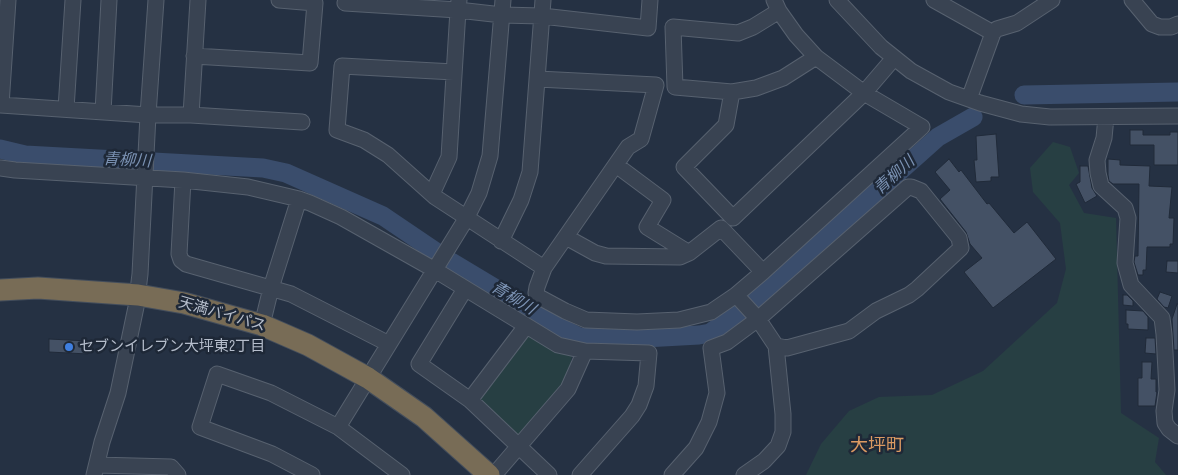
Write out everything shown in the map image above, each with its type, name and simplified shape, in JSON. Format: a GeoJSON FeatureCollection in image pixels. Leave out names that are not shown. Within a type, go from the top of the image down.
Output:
{"type":"FeatureCollection","features":[{"type":"Feature","properties":{"kind":"highway","name":"天満バイパス"},"geometry":{"type":"LineString","coordinates":[[0,290],[38,288],[137,301],[261,338],[365,383],[472,475]]}},
{"type":"Feature","properties":{"kind":"highway","name":"天満バイパス"},"geometry":{"type":"LineString","coordinates":[[0,303],[137,301],[184,303],[262,325],[308,345],[365,383],[424,417],[489,475]]}},
{"type":"Feature","properties":{"kind":"street"},"geometry":{"type":"LineString","coordinates":[[8,0],[0,105],[148,115],[191,115],[302,122]]}},
{"type":"Feature","properties":{"kind":"street"},"geometry":{"type":"LineString","coordinates":[[66,109],[73,0]]}},
{"type":"Feature","properties":{"kind":"street"},"geometry":{"type":"LineString","coordinates":[[103,112],[109,0]]}},
{"type":"Feature","properties":{"kind":"street"},"geometry":{"type":"LineString","coordinates":[[156,0],[137,301],[118,392],[95,470],[171,467],[178,475]]}},
{"type":"Feature","properties":{"kind":"street"},"geometry":{"type":"LineString","coordinates":[[191,115],[198,0]]}},
{"type":"Feature","properties":{"kind":"street"},"geometry":{"type":"LineString","coordinates":[[194,56],[310,63],[315,2],[279,0]]}},
{"type":"Feature","properties":{"kind":"street"},"geometry":{"type":"LineString","coordinates":[[346,0],[345,3],[502,7],[542,16],[648,28],[650,0]]}},
{"type":"Feature","properties":{"kind":"street"},"geometry":{"type":"LineString","coordinates":[[501,241],[521,200],[530,172],[543,0]]}},
{"type":"Feature","properties":{"kind":"street"},"geometry":{"type":"LineString","coordinates":[[837,0],[868,34],[911,71],[949,92],[969,99],[1022,114],[1050,117],[1178,116]]}},
{"type":"Feature","properties":{"kind":"street"},"geometry":{"type":"LineString","coordinates":[[934,0],[993,33]]}},
{"type":"Feature","properties":{"kind":"street"},"geometry":{"type":"LineString","coordinates":[[969,99],[993,33],[997,29],[1017,23],[1052,0]]}},
{"type":"Feature","properties":{"kind":"street"},"geometry":{"type":"LineString","coordinates":[[1132,0],[1152,24],[1160,27],[1178,24]]}},
{"type":"Feature","properties":{"kind":"street"},"geometry":{"type":"LineString","coordinates":[[432,194],[449,157],[459,5]]}},
{"type":"Feature","properties":{"kind":"street"},"geometry":{"type":"LineString","coordinates":[[538,79],[656,85],[643,136],[628,147],[544,268],[536,292],[539,297],[586,320],[636,322],[679,320],[710,312],[736,295],[922,127],[864,93],[816,57],[796,35],[777,5],[753,27],[738,33],[673,27],[675,87],[732,92],[756,88],[783,78],[816,57]]}},
{"type":"Feature","properties":{"kind":"street"},"geometry":{"type":"LineString","coordinates":[[338,427],[466,219],[479,193],[490,156],[502,7]]}},
{"type":"Feature","properties":{"kind":"street"},"geometry":{"type":"LineString","coordinates":[[732,92],[726,125],[684,167],[733,218],[864,93],[894,58]]}},
{"type":"Feature","properties":{"kind":"street"},"geometry":{"type":"LineString","coordinates":[[454,72],[342,66],[337,130],[364,140],[388,154],[432,194],[466,219],[544,268]]}},
{"type":"Feature","properties":{"kind":"street"},"geometry":{"type":"LineString","coordinates":[[1106,117],[1104,138],[1097,160],[1098,173],[1101,186],[1125,208],[1128,218],[1125,263],[1131,285],[1162,318],[1167,390],[1164,411],[1165,423],[1178,436]]}},
{"type":"Feature","properties":{"kind":"street"},"geometry":{"type":"LineString","coordinates":[[616,165],[663,200],[647,228],[689,254]]}},
{"type":"Feature","properties":{"kind":"street"},"geometry":{"type":"LineString","coordinates":[[0,168],[146,175],[248,187],[299,199],[328,210],[435,270],[558,345],[586,351],[649,353],[646,386],[639,405],[632,416],[580,475]]}},
{"type":"Feature","properties":{"kind":"street"},"geometry":{"type":"LineString","coordinates":[[183,180],[179,254],[181,260],[194,267],[291,294],[389,344]]}},
{"type":"Feature","properties":{"kind":"street"},"geometry":{"type":"LineString","coordinates":[[672,475],[696,448],[710,422],[717,393],[711,348],[727,342],[758,319],[908,188],[911,187],[921,191],[959,238],[961,248],[917,289],[909,295],[876,310],[849,331],[787,348],[776,346]]}},
{"type":"Feature","properties":{"kind":"street"},"geometry":{"type":"LineString","coordinates":[[262,325],[271,288],[299,199]]}},
{"type":"Feature","properties":{"kind":"street"},"geometry":{"type":"LineString","coordinates":[[566,237],[595,253],[606,256],[680,257],[689,254],[721,228],[763,272]]}},
{"type":"Feature","properties":{"kind":"street"},"geometry":{"type":"LineString","coordinates":[[465,289],[419,364],[470,400],[550,475]]}},
{"type":"Feature","properties":{"kind":"street"},"geometry":{"type":"LineString","coordinates":[[736,295],[758,319],[776,346],[783,404],[782,439],[778,446],[764,460],[744,475]]}},
{"type":"Feature","properties":{"kind":"street"},"geometry":{"type":"LineString","coordinates":[[470,400],[526,326]]}},
{"type":"Feature","properties":{"kind":"street"},"geometry":{"type":"LineString","coordinates":[[494,475],[568,389],[586,351]]}},
{"type":"Feature","properties":{"kind":"street"},"geometry":{"type":"LineString","coordinates":[[312,475],[272,454],[200,427],[217,374],[271,393],[338,427],[402,475]]}},
{"type":"Feature","properties":{"kind":"green space"},"geometry":{"type":"Polygon","coordinates":[[[1053,142],[1070,147],[1079,173],[1069,185],[1084,213],[1116,218],[1121,413],[1159,438],[1155,462],[1166,475],[806,475],[821,444],[849,411],[879,397],[932,395],[983,371],[1057,303],[1066,269],[1060,223],[1033,192],[1030,168],[1053,142]]]}},
{"type":"Feature","properties":{"kind":"green space"},"geometry":{"type":"Polygon","coordinates":[[[526,333],[572,355],[567,384],[516,440],[475,398],[526,333]]]}},
{"type":"Feature","properties":{"kind":"building"},"geometry":{"type":"Polygon","coordinates":[[[1130,130],[1143,130],[1143,135],[1170,135],[1170,132],[1178,132],[1178,165],[1154,165],[1154,145],[1130,145],[1130,130]]]}},
{"type":"Feature","properties":{"kind":"building"},"geometry":{"type":"Polygon","coordinates":[[[996,134],[999,177],[991,177],[991,181],[976,182],[974,160],[977,160],[976,136],[996,134]]]}},
{"type":"Feature","properties":{"kind":"building"},"geometry":{"type":"Polygon","coordinates":[[[949,159],[959,172],[961,170],[987,204],[989,203],[1014,233],[1027,222],[1056,259],[993,308],[964,272],[982,258],[970,244],[966,232],[940,199],[950,190],[935,172],[949,159]]]}},
{"type":"Feature","properties":{"kind":"building"},"geometry":{"type":"Polygon","coordinates":[[[1108,159],[1120,160],[1120,165],[1150,166],[1149,186],[1172,187],[1169,218],[1174,218],[1173,244],[1170,244],[1170,247],[1147,247],[1146,270],[1143,270],[1143,275],[1138,275],[1134,262],[1135,256],[1138,256],[1139,184],[1113,184],[1109,181],[1108,159]]]}},
{"type":"Feature","properties":{"kind":"building"},"geometry":{"type":"Polygon","coordinates":[[[1080,166],[1088,166],[1092,188],[1097,196],[1085,203],[1076,184],[1080,182],[1080,166]]]}},
{"type":"Feature","properties":{"kind":"building"},"geometry":{"type":"Polygon","coordinates":[[[1167,261],[1178,261],[1178,273],[1166,272],[1167,261]]]}},
{"type":"Feature","properties":{"kind":"building"},"geometry":{"type":"Polygon","coordinates":[[[1160,292],[1172,296],[1168,308],[1164,307],[1157,299],[1160,292]]]}},
{"type":"Feature","properties":{"kind":"building"},"geometry":{"type":"Polygon","coordinates":[[[1123,295],[1127,295],[1133,301],[1133,306],[1123,305],[1123,295]]]}},
{"type":"Feature","properties":{"kind":"building"},"geometry":{"type":"Polygon","coordinates":[[[1177,304],[1178,350],[1174,350],[1172,319],[1177,304]]]}},
{"type":"Feature","properties":{"kind":"building"},"geometry":{"type":"Polygon","coordinates":[[[1126,310],[1143,311],[1148,317],[1148,330],[1128,329],[1126,310]]]}},
{"type":"Feature","properties":{"kind":"building"},"geometry":{"type":"Polygon","coordinates":[[[1146,338],[1155,338],[1156,354],[1145,353],[1146,338]]]}},
{"type":"Feature","properties":{"kind":"building","name":"セブンイレブン大坪東2丁目"},"geometry":{"type":"Polygon","coordinates":[[[49,339],[88,341],[88,354],[49,352],[49,339]]]}},
{"type":"Feature","properties":{"kind":"building"},"geometry":{"type":"Polygon","coordinates":[[[1142,362],[1152,362],[1151,379],[1156,379],[1157,392],[1155,406],[1138,406],[1138,378],[1142,378],[1142,362]]]}},
{"type":"Feature","properties":{"kind":"waterway","name":"青柳川"},"geometry":{"type":"LineString","coordinates":[[1024,95],[1178,92]]}},
{"type":"Feature","properties":{"kind":"waterway","name":"青柳川"},"geometry":{"type":"LineString","coordinates":[[0,149],[25,155],[263,168],[286,173],[383,216],[451,262],[579,337],[644,338],[710,333],[751,304],[938,137],[973,117]]}},
{"type":"Feature","properties":{"kind":"place","name":"セブンイレブン大坪東2丁目"},"geometry":{"type":"Point","coordinates":[69,347]}},
{"type":"Feature","properties":{"kind":"district","name":"大坪町"},"geometry":{"type":"Point","coordinates":[877,446]}}]}
